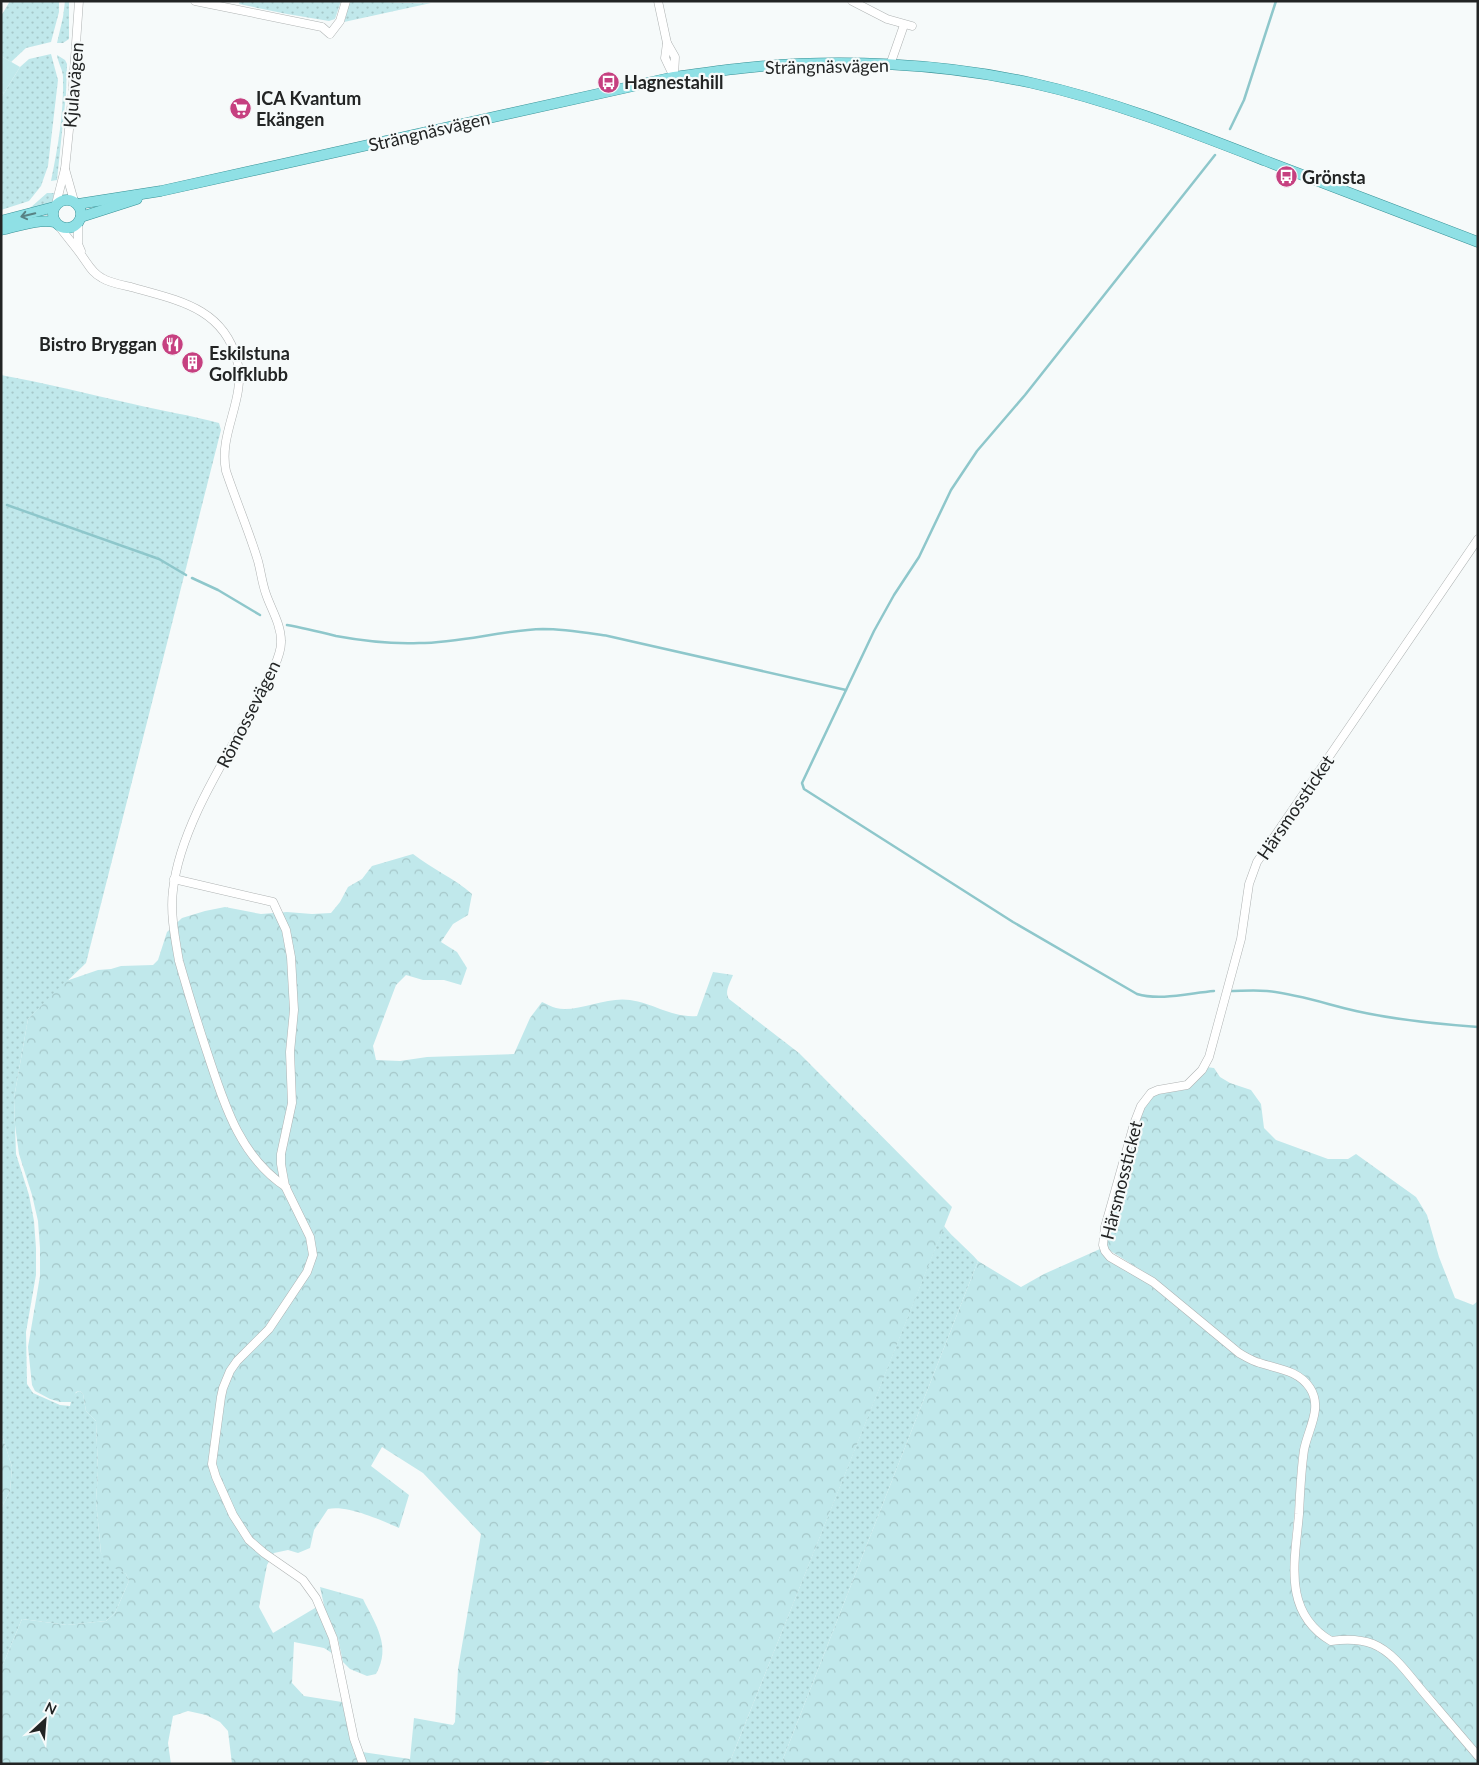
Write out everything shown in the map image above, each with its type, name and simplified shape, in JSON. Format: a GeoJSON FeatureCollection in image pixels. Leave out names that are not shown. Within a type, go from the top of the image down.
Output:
{"type":"FeatureCollection","features":[{"type":"Feature","properties":{"kind":"main road","name":"Strängnäsvägen"},"geometry":{"type":"LineString","coordinates":[[76,203],[161,191],[674,77],[746,67],[824,63],[914,66],[994,76],[1031,82],[1117,105],[1478,242]]}},
{"type":"Feature","properties":{"kind":"main road","name":"Strängnäsvägen"},"geometry":{"type":"LineString","coordinates":[[79,220],[161,191]]}},
{"type":"Feature","properties":{"kind":"main road"},"geometry":{"type":"LineString","coordinates":[[1,221],[55,206],[67,199],[76,203],[81,213],[79,220],[71,228],[46,221],[1,230]]}},
{"type":"Feature","properties":{"kind":"main road"},"geometry":{"type":"LineString","coordinates":[[55,206],[52,214],[57,224]]}},
{"type":"Feature","properties":{"kind":"street","name":"Kjulavägen"},"geometry":{"type":"LineString","coordinates":[[55,206],[65,169],[79,1]]}},
{"type":"Feature","properties":{"kind":"street"},"geometry":{"type":"LineString","coordinates":[[196,1],[322,27],[330,34],[340,21],[346,1]]}},
{"type":"Feature","properties":{"kind":"street"},"geometry":{"type":"LineString","coordinates":[[658,1],[667,43],[675,57],[674,77]]}},
{"type":"Feature","properties":{"kind":"street"},"geometry":{"type":"LineString","coordinates":[[852,1],[872,12],[908,26],[890,65]]}},
{"type":"Feature","properties":{"kind":"street","name":"Kjulavägen"},"geometry":{"type":"LineString","coordinates":[[65,169],[76,203]]}},
{"type":"Feature","properties":{"kind":"street"},"geometry":{"type":"LineString","coordinates":[[79,220],[78,244],[82,256]]}},
{"type":"Feature","properties":{"kind":"street","name":"Römossevägen"},"geometry":{"type":"LineString","coordinates":[[57,224],[90,269],[102,279],[176,300],[205,313],[222,330],[234,348],[239,370],[239,383],[224,444],[224,458],[229,479],[258,561],[282,642],[271,674],[194,820],[186,839],[174,879],[172,910],[179,961],[229,1116],[252,1156],[274,1179],[286,1187]]}},
{"type":"Feature","properties":{"kind":"street","name":"Härsmossticket"},"geometry":{"type":"LineString","coordinates":[[1478,539],[1258,862],[1249,884],[1241,938],[1209,1057],[1202,1070],[1187,1085],[1158,1090],[1146,1098],[1141,1106],[1134,1124],[1105,1227],[1103,1245],[1110,1257],[1153,1282],[1239,1353],[1252,1360],[1293,1373],[1309,1387],[1314,1396],[1315,1414],[1303,1457],[1294,1571],[1301,1609],[1307,1620],[1316,1630],[1331,1641],[1345,1639],[1360,1640],[1371,1643],[1387,1652],[1478,1756]]}},
{"type":"Feature","properties":{"kind":"street"},"geometry":{"type":"LineString","coordinates":[[174,879],[273,902],[286,930],[291,957],[294,1010],[290,1052],[292,1103],[281,1154],[281,1164],[286,1187],[310,1237],[313,1248],[312,1263],[269,1329],[230,1371],[223,1388],[212,1464],[233,1515],[249,1540],[264,1553],[303,1580],[316,1598],[333,1638],[354,1739],[363,1764]]}},
{"type":"Feature","properties":{"kind":"green space"},"geometry":{"type":"Polygon","coordinates":[[[10,1],[59,1],[59,12],[51,42],[26,48],[11,62],[1,56],[1,16],[10,1]]]}},
{"type":"Feature","properties":{"kind":"green space"},"geometry":{"type":"Polygon","coordinates":[[[65,1],[69,1],[69,39],[63,43],[57,43],[63,17],[65,1]]]}},
{"type":"Feature","properties":{"kind":"green space"},"geometry":{"type":"Polygon","coordinates":[[[240,1],[341,1],[335,19],[329,21],[239,4],[240,1]]]}},
{"type":"Feature","properties":{"kind":"green space"},"geometry":{"type":"Polygon","coordinates":[[[350,1],[411,3],[431,3],[344,22],[350,1]]]}},
{"type":"Feature","properties":{"kind":"green space"},"geometry":{"type":"Polygon","coordinates":[[[51,54],[58,80],[48,166],[41,186],[29,201],[1,210],[1,98],[20,67],[29,59],[51,54]]]}},
{"type":"Feature","properties":{"kind":"green space"},"geometry":{"type":"Polygon","coordinates":[[[57,55],[65,60],[67,64],[66,94],[57,180],[51,181],[63,103],[63,74],[57,55]]]}},
{"type":"Feature","properties":{"kind":"green space"},"geometry":{"type":"Polygon","coordinates":[[[1,56],[20,67],[1,98],[1,56]]]}},
{"type":"Feature","properties":{"kind":"green space"},"geometry":{"type":"Polygon","coordinates":[[[47,193],[54,193],[53,201],[46,208],[10,215],[30,208],[47,193]]]}},
{"type":"Feature","properties":{"kind":"green space"},"geometry":{"type":"Polygon","coordinates":[[[1,375],[208,420],[219,423],[221,430],[86,963],[28,1019],[14,1098],[16,1154],[29,1195],[34,1221],[36,1248],[36,1275],[26,1332],[27,1384],[33,1393],[60,1405],[70,1406],[75,1393],[80,1391],[83,1394],[86,1411],[96,1421],[98,1471],[96,1501],[101,1553],[126,1574],[129,1581],[115,1613],[106,1621],[67,1625],[22,1619],[1,1669],[1,1509],[10,1491],[12,1467],[1,1432],[1,375]]]}},
{"type":"Feature","properties":{"kind":"green space"},"geometry":{"type":"Polygon","coordinates":[[[413,854],[472,894],[468,915],[453,924],[441,942],[457,952],[467,968],[461,985],[444,980],[423,980],[406,975],[396,985],[373,1046],[376,1060],[400,1061],[427,1057],[514,1054],[530,1018],[542,1002],[554,1008],[564,1009],[621,999],[647,1004],[679,1015],[697,1016],[713,972],[733,975],[727,990],[729,999],[799,1053],[952,1207],[729,1764],[552,1764],[548,1761],[538,1764],[232,1764],[228,1731],[220,1722],[206,1715],[188,1711],[173,1716],[168,1743],[171,1764],[1,1764],[1,1669],[22,1619],[67,1625],[106,1621],[115,1613],[129,1581],[126,1574],[107,1564],[101,1553],[96,1501],[98,1471],[96,1421],[86,1411],[83,1394],[80,1391],[76,1392],[71,1402],[60,1402],[35,1391],[32,1385],[28,1347],[40,1276],[40,1248],[38,1221],[19,1154],[14,1098],[28,1019],[66,981],[98,970],[121,966],[153,965],[158,960],[167,932],[182,918],[225,907],[261,914],[287,912],[331,913],[340,902],[348,887],[362,879],[372,866],[413,854]],[[382,1447],[371,1466],[409,1495],[399,1528],[354,1511],[336,1508],[328,1509],[314,1530],[310,1548],[298,1553],[288,1550],[274,1553],[267,1565],[259,1607],[273,1633],[315,1608],[316,1604],[333,1640],[335,1655],[324,1648],[294,1642],[292,1683],[304,1696],[342,1702],[354,1753],[362,1752],[410,1759],[414,1718],[453,1725],[455,1722],[458,1669],[481,1534],[423,1473],[382,1447]]]}},
{"type":"Feature","properties":{"kind":"green space"},"geometry":{"type":"Polygon","coordinates":[[[1206,1067],[1214,1068],[1220,1077],[1230,1083],[1251,1090],[1261,1104],[1264,1128],[1276,1140],[1328,1159],[1348,1159],[1356,1154],[1416,1197],[1427,1215],[1439,1257],[1455,1298],[1473,1305],[1478,1301],[1478,1752],[1382,1646],[1331,1637],[1317,1630],[1297,1594],[1301,1473],[1316,1412],[1304,1379],[1244,1354],[1152,1277],[1109,1250],[1105,1242],[1138,1116],[1154,1094],[1175,1089],[1206,1067]]]}},
{"type":"Feature","properties":{"kind":"green space"},"geometry":{"type":"Polygon","coordinates":[[[944,1226],[978,1261],[781,1764],[729,1764],[944,1226]]]}},
{"type":"Feature","properties":{"kind":"green space"},"geometry":{"type":"Polygon","coordinates":[[[1100,1249],[1104,1255],[1150,1284],[1242,1359],[1281,1372],[1302,1384],[1308,1393],[1311,1405],[1310,1421],[1299,1455],[1292,1535],[1292,1589],[1296,1605],[1304,1620],[1315,1634],[1331,1645],[1337,1642],[1372,1646],[1392,1660],[1478,1760],[1478,1764],[781,1764],[978,1261],[1021,1287],[1044,1274],[1100,1249]]]}},
{"type":"Feature","properties":{"kind":"green space"},"geometry":{"type":"Polygon","coordinates":[[[1,1432],[12,1467],[10,1491],[1,1509],[1,1432]]]}},
{"type":"Feature","properties":{"kind":"green space"},"geometry":{"type":"Polygon","coordinates":[[[320,1587],[363,1599],[377,1626],[382,1645],[381,1664],[376,1674],[367,1676],[350,1669],[343,1662],[338,1639],[325,1610],[320,1587]]]}},
{"type":"Feature","properties":{"kind":"waterway"},"geometry":{"type":"LineString","coordinates":[[1230,129],[1244,100],[1276,1]]}},
{"type":"Feature","properties":{"kind":"waterway"},"geometry":{"type":"LineString","coordinates":[[1214,991],[1165,997],[1137,994],[1013,922],[804,789],[802,783],[874,631],[894,595],[919,557],[951,490],[977,451],[1025,395],[1215,155]]}},
{"type":"Feature","properties":{"kind":"waterway"},"geometry":{"type":"LineString","coordinates":[[7,505],[159,559],[186,575]]}},
{"type":"Feature","properties":{"kind":"waterway"},"geometry":{"type":"LineString","coordinates":[[192,578],[218,590],[260,615]]}},
{"type":"Feature","properties":{"kind":"waterway"},"geometry":{"type":"LineString","coordinates":[[287,625],[346,638],[398,643],[450,641],[528,630],[568,630],[608,636],[846,690]]}},
{"type":"Feature","properties":{"kind":"waterway"},"geometry":{"type":"LineString","coordinates":[[1228,991],[1278,992],[1386,1017],[1478,1027]]}},
{"type":"Feature","properties":{"kind":"place","name":"Hagnestahill"},"geometry":{"type":"Point","coordinates":[608,82]}},
{"type":"Feature","properties":{"kind":"place","name":"ICA Kvantum Ekängen"},"geometry":{"type":"Point","coordinates":[240,108]}},
{"type":"Feature","properties":{"kind":"place","name":"Grönsta"},"geometry":{"type":"Point","coordinates":[1286,177]}},
{"type":"Feature","properties":{"kind":"place","name":"Bistro Bryggan"},"geometry":{"type":"Point","coordinates":[173,344]}},
{"type":"Feature","properties":{"kind":"place","name":"Eskilstuna Golfklubb"},"geometry":{"type":"Point","coordinates":[193,363]}}]}
